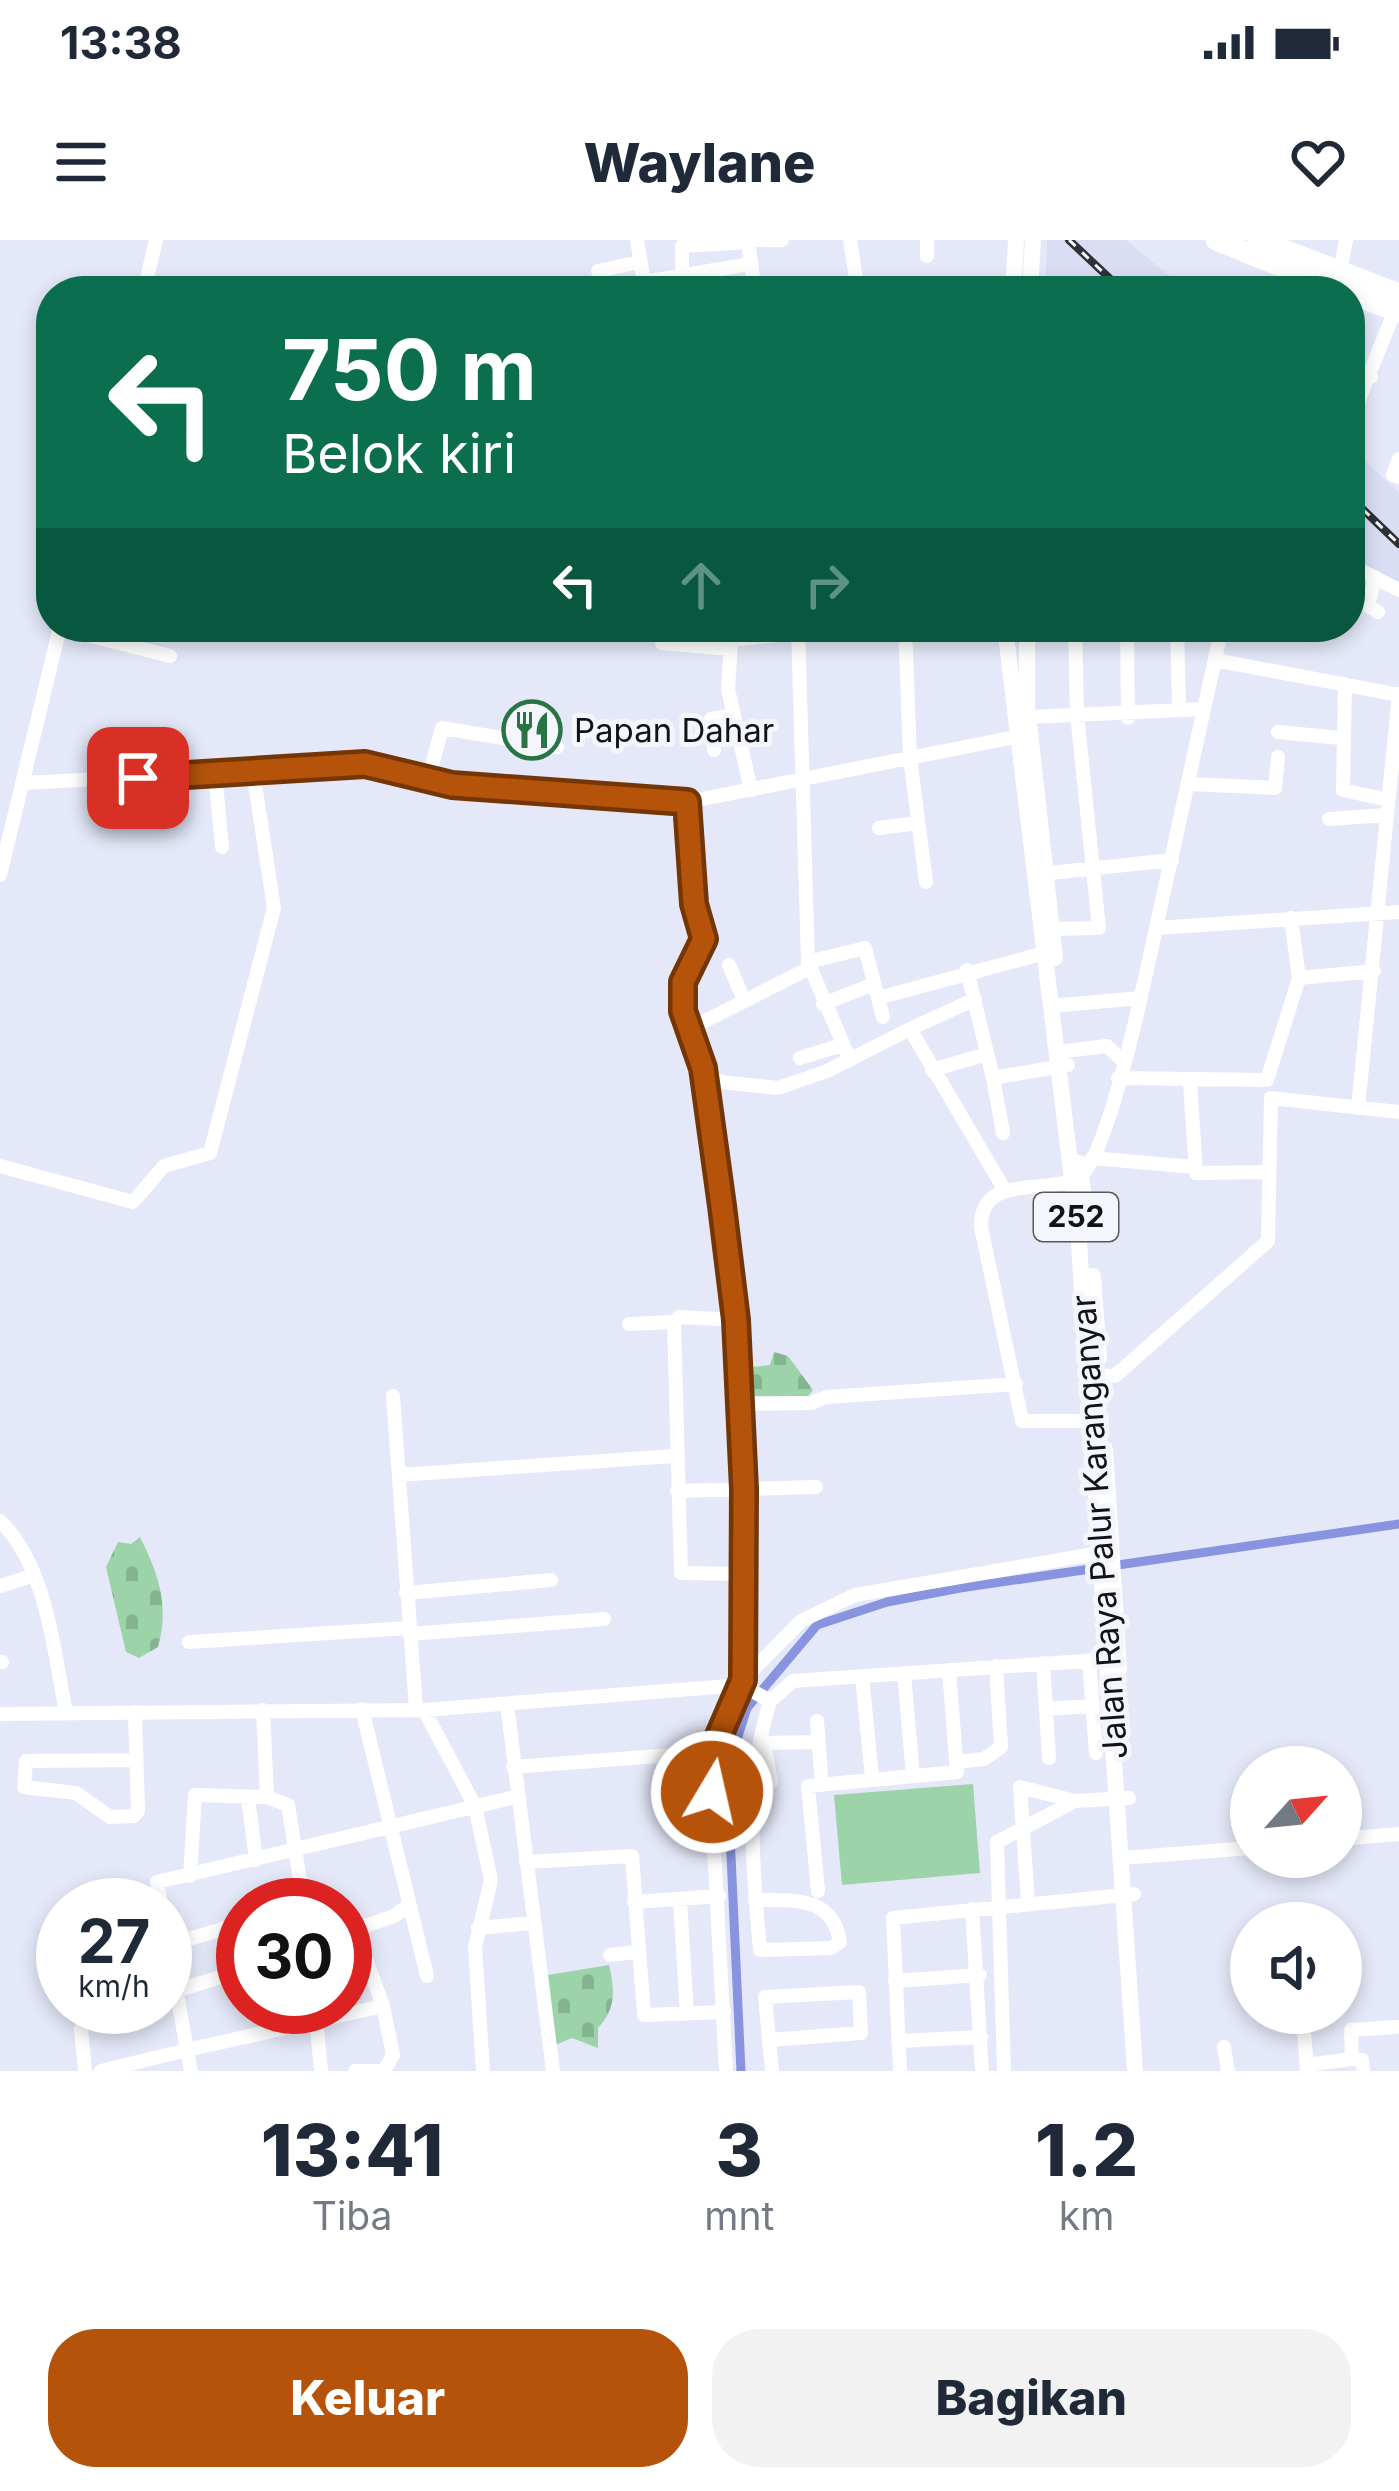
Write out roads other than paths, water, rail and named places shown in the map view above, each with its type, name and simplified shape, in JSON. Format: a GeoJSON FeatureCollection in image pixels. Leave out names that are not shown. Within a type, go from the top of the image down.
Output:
{"type":"FeatureCollection","features":[{"type":"Feature","properties":{"kind":"highway"},"geometry":{"type":"LineString","coordinates":[[1216,240],[1313,276]]}},
{"type":"Feature","properties":{"kind":"highway"},"geometry":{"type":"LineString","coordinates":[[1258,240],[1322,276]]}},
{"type":"Feature","properties":{"kind":"highway"},"geometry":{"type":"LineString","coordinates":[[1365,295],[1398,306]]}},
{"type":"Feature","properties":{"kind":"main road"},"geometry":{"type":"LineString","coordinates":[[1027,276],[1029,240]]}},
{"type":"Feature","properties":{"kind":"main road","name":"Jalan Raya Palur Karanganyar"},"geometry":{"type":"LineString","coordinates":[[1017,642],[1094,1375],[1106,1565],[1105,1660],[1123,1799],[1144,2071]]}},
{"type":"Feature","properties":{"kind":"main road","name":"Jalan Raya Palur Karanganyar"},"geometry":{"type":"LineString","coordinates":[[1130,1894],[1135,2071]]}},
{"type":"Feature","properties":{"kind":"street"},"geometry":{"type":"LineString","coordinates":[[147,276],[156,240]]}},
{"type":"Feature","properties":{"kind":"street"},"geometry":{"type":"LineString","coordinates":[[637,240],[641,276]]}},
{"type":"Feature","properties":{"kind":"street"},"geometry":{"type":"LineString","coordinates":[[682,274],[682,246],[782,240]]}},
{"type":"Feature","properties":{"kind":"street"},"geometry":{"type":"LineString","coordinates":[[850,240],[855,276]]}},
{"type":"Feature","properties":{"kind":"street"},"geometry":{"type":"LineString","coordinates":[[1343,276],[1346,240]]}},
{"type":"Feature","properties":{"kind":"street"},"geometry":{"type":"LineString","coordinates":[[748,241],[752,276]]}},
{"type":"Feature","properties":{"kind":"street"},"geometry":{"type":"LineString","coordinates":[[598,271],[639,262]]}},
{"type":"Feature","properties":{"kind":"street"},"geometry":{"type":"LineString","coordinates":[[678,276],[750,264]]}},
{"type":"Feature","properties":{"kind":"street"},"geometry":{"type":"LineString","coordinates":[[1365,390],[1398,306]]}},
{"type":"Feature","properties":{"kind":"street"},"geometry":{"type":"LineString","coordinates":[[1365,374],[1371,377]]}},
{"type":"Feature","properties":{"kind":"street"},"geometry":{"type":"LineString","coordinates":[[1399,459],[1393,475],[1399,477]]}},
{"type":"Feature","properties":{"kind":"street"},"geometry":{"type":"LineString","coordinates":[[1365,572],[1399,590]]}},
{"type":"Feature","properties":{"kind":"street"},"geometry":{"type":"LineString","coordinates":[[1375,577],[1368,606],[1378,612]]}},
{"type":"Feature","properties":{"kind":"street"},"geometry":{"type":"LineString","coordinates":[[0,875],[57,642]]}},
{"type":"Feature","properties":{"kind":"street"},"geometry":{"type":"LineString","coordinates":[[115,642],[170,656]]}},
{"type":"Feature","properties":{"kind":"street"},"geometry":{"type":"LineString","coordinates":[[731,642],[728,689],[751,790]]}},
{"type":"Feature","properties":{"kind":"street"},"geometry":{"type":"LineString","coordinates":[[798,642],[809,965],[850,1060]]}},
{"type":"Feature","properties":{"kind":"street"},"geometry":{"type":"LineString","coordinates":[[906,642],[910,758],[926,882]]}},
{"type":"Feature","properties":{"kind":"street"},"geometry":{"type":"LineString","coordinates":[[1047,929],[1099,928],[1078,719],[1075,642]]}},
{"type":"Feature","properties":{"kind":"street"},"geometry":{"type":"LineString","coordinates":[[1127,642],[1128,716]]}},
{"type":"Feature","properties":{"kind":"street"},"geometry":{"type":"LineString","coordinates":[[1177,642],[1178,709]]}},
{"type":"Feature","properties":{"kind":"street"},"geometry":{"type":"LineString","coordinates":[[1097,1421],[1025,1424],[981,1226],[983,1211],[1004,1189],[1076,1178],[1092,1158],[1141,998],[1219,642]]}},
{"type":"Feature","properties":{"kind":"street"},"geometry":{"type":"LineString","coordinates":[[1216,660],[1399,694],[1387,807],[1391,883],[1380,911],[1358,1108]]}},
{"type":"Feature","properties":{"kind":"street"},"geometry":{"type":"LineString","coordinates":[[1345,684],[1344,793],[1387,807]]}},
{"type":"Feature","properties":{"kind":"street"},"geometry":{"type":"LineString","coordinates":[[1128,716],[1178,709],[1203,713]]}},
{"type":"Feature","properties":{"kind":"street"},"geometry":{"type":"LineString","coordinates":[[23,783],[365,764],[428,780],[553,795],[687,802],[910,758],[1023,715],[1078,719],[1203,713]]}},
{"type":"Feature","properties":{"kind":"street"},"geometry":{"type":"LineString","coordinates":[[714,751],[711,718],[734,716]]}},
{"type":"Feature","properties":{"kind":"street"},"geometry":{"type":"LineString","coordinates":[[428,780],[442,728],[557,747]]}},
{"type":"Feature","properties":{"kind":"street"},"geometry":{"type":"LineString","coordinates":[[1278,732],[1341,738]]}},
{"type":"Feature","properties":{"kind":"street"},"geometry":{"type":"LineString","coordinates":[[1190,784],[1275,788],[1278,757]]}},
{"type":"Feature","properties":{"kind":"street"},"geometry":{"type":"LineString","coordinates":[[0,1166],[133,1202],[164,1166],[210,1153],[274,908],[253,771]]}},
{"type":"Feature","properties":{"kind":"street"},"geometry":{"type":"LineString","coordinates":[[215,774],[222,847]]}},
{"type":"Feature","properties":{"kind":"street"},"geometry":{"type":"LineString","coordinates":[[687,802],[694,904],[704,939],[683,982],[685,1019],[703,1068],[736,1320],[742,1404],[744,1684]]}},
{"type":"Feature","properties":{"kind":"street"},"geometry":{"type":"LineString","coordinates":[[1329,820],[1387,807]]}},
{"type":"Feature","properties":{"kind":"street"},"geometry":{"type":"LineString","coordinates":[[879,828],[918,823]]}},
{"type":"Feature","properties":{"kind":"street"},"geometry":{"type":"LineString","coordinates":[[1040,874],[1172,860]]}},
{"type":"Feature","properties":{"kind":"street"},"geometry":{"type":"LineString","coordinates":[[1156,928],[1399,912]]}},
{"type":"Feature","properties":{"kind":"street"},"geometry":{"type":"LineString","coordinates":[[1118,1078],[1268,1080],[1299,978],[1291,918]]}},
{"type":"Feature","properties":{"kind":"street"},"geometry":{"type":"LineString","coordinates":[[691,1028],[809,965],[865,948],[883,1017]]}},
{"type":"Feature","properties":{"kind":"street"},"geometry":{"type":"LineString","coordinates":[[824,1004],[1049,951]]}},
{"type":"Feature","properties":{"kind":"street"},"geometry":{"type":"LineString","coordinates":[[729,965],[744,1000]]}},
{"type":"Feature","properties":{"kind":"street"},"geometry":{"type":"LineString","coordinates":[[967,970],[1004,1133]]}},
{"type":"Feature","properties":{"kind":"street"},"geometry":{"type":"LineString","coordinates":[[1299,978],[1374,971]]}},
{"type":"Feature","properties":{"kind":"street"},"geometry":{"type":"LineString","coordinates":[[1056,1005],[1141,998]]}},
{"type":"Feature","properties":{"kind":"street"},"geometry":{"type":"LineString","coordinates":[[703,1068],[719,1082],[775,1089],[850,1060],[975,999]]}},
{"type":"Feature","properties":{"kind":"street"},"geometry":{"type":"LineString","coordinates":[[910,1029],[1004,1189]]}},
{"type":"Feature","properties":{"kind":"street"},"geometry":{"type":"LineString","coordinates":[[800,1058],[842,1045]]}},
{"type":"Feature","properties":{"kind":"street"},"geometry":{"type":"LineString","coordinates":[[993,1078],[1107,1046],[1123,1061]]}},
{"type":"Feature","properties":{"kind":"street"},"geometry":{"type":"LineString","coordinates":[[932,1070],[987,1054]]}},
{"type":"Feature","properties":{"kind":"street"},"geometry":{"type":"LineString","coordinates":[[1190,1082],[1197,1174],[1268,1172]]}},
{"type":"Feature","properties":{"kind":"street"},"geometry":{"type":"LineString","coordinates":[[1094,1375],[1115,1376],[1268,1240],[1271,1099],[1399,1112]]}},
{"type":"Feature","properties":{"kind":"street"},"geometry":{"type":"LineString","coordinates":[[1092,1158],[1194,1168]]}},
{"type":"Feature","properties":{"kind":"street"},"geometry":{"type":"LineString","coordinates":[[629,1324],[736,1320]]}},
{"type":"Feature","properties":{"kind":"street"},"geometry":{"type":"LineString","coordinates":[[674,1322],[674,1456],[682,1576],[743,1574]]}},
{"type":"Feature","properties":{"kind":"street"},"geometry":{"type":"LineString","coordinates":[[742,1404],[811,1403],[826,1397],[1016,1384]]}},
{"type":"Feature","properties":{"kind":"street"},"geometry":{"type":"LineString","coordinates":[[393,1396],[409,1631],[420,1710],[475,1806],[491,1880],[475,1959],[482,2071]]}},
{"type":"Feature","properties":{"kind":"street"},"geometry":{"type":"LineString","coordinates":[[399,1474],[674,1456]]}},
{"type":"Feature","properties":{"kind":"street"},"geometry":{"type":"LineString","coordinates":[[677,1491],[817,1487]]}},
{"type":"Feature","properties":{"kind":"street"},"geometry":{"type":"LineString","coordinates":[[4,1529],[45,1609],[66,1713]]}},
{"type":"Feature","properties":{"kind":"street"},"geometry":{"type":"LineString","coordinates":[[726,2071],[712,1752],[744,1684],[801,1621],[855,1595],[1106,1565]]}},
{"type":"Feature","properties":{"kind":"street"},"geometry":{"type":"LineString","coordinates":[[0,1586],[32,1576]]}},
{"type":"Feature","properties":{"kind":"street"},"geometry":{"type":"LineString","coordinates":[[406,1593],[551,1580]]}},
{"type":"Feature","properties":{"kind":"street"},"geometry":{"type":"LineString","coordinates":[[189,1642],[604,1619]]}},
{"type":"Feature","properties":{"kind":"street"},"geometry":{"type":"LineString","coordinates":[[755,1900],[811,1902],[832,1918],[840,1942],[830,1948],[761,1952],[755,1900],[752,1784],[764,1743],[768,1700],[793,1681],[1105,1660],[1092,1706],[1096,1754]]}},
{"type":"Feature","properties":{"kind":"street"},"geometry":{"type":"LineString","coordinates":[[1042,1663],[1049,1759]]}},
{"type":"Feature","properties":{"kind":"street"},"geometry":{"type":"LineString","coordinates":[[818,1891],[808,1786],[914,1776],[984,1759],[1001,1747],[997,1666]]}},
{"type":"Feature","properties":{"kind":"street"},"geometry":{"type":"LineString","coordinates":[[949,1670],[957,1767]]}},
{"type":"Feature","properties":{"kind":"street"},"geometry":{"type":"LineString","coordinates":[[904,1673],[914,1776]]}},
{"type":"Feature","properties":{"kind":"street"},"geometry":{"type":"LineString","coordinates":[[862,1676],[872,1778]]}},
{"type":"Feature","properties":{"kind":"street"},"geometry":{"type":"LineString","coordinates":[[0,1714],[420,1710],[744,1684],[768,1700]]}},
{"type":"Feature","properties":{"kind":"street"},"geometry":{"type":"LineString","coordinates":[[507,1705],[515,1798],[553,2071]]}},
{"type":"Feature","properties":{"kind":"street"},"geometry":{"type":"LineString","coordinates":[[1046,1709],[1092,1706]]}},
{"type":"Feature","properties":{"kind":"street"},"geometry":{"type":"LineString","coordinates":[[362,1709],[428,1976]]}},
{"type":"Feature","properties":{"kind":"street"},"geometry":{"type":"LineString","coordinates":[[263,1710],[267,1797]]}},
{"type":"Feature","properties":{"kind":"street"},"geometry":{"type":"LineString","coordinates":[[136,1712],[138,1810],[131,1817],[110,1816],[76,1793],[23,1786],[26,1762],[136,1760]]}},
{"type":"Feature","properties":{"kind":"street"},"geometry":{"type":"LineString","coordinates":[[817,1721],[821,1774]]}},
{"type":"Feature","properties":{"kind":"street"},"geometry":{"type":"LineString","coordinates":[[764,1743],[818,1742]]}},
{"type":"Feature","properties":{"kind":"street"},"geometry":{"type":"LineString","coordinates":[[513,1767],[712,1752]]}},
{"type":"Feature","properties":{"kind":"street"},"geometry":{"type":"LineString","coordinates":[[1028,1904],[1020,1787],[1075,1801],[1123,1799]]}},
{"type":"Feature","properties":{"kind":"street"},"geometry":{"type":"LineString","coordinates":[[190,1876],[195,1795],[267,1797],[287,1803],[300,1878]]}},
{"type":"Feature","properties":{"kind":"street"},"geometry":{"type":"LineString","coordinates":[[248,1798],[256,1860]]}},
{"type":"Feature","properties":{"kind":"street"},"geometry":{"type":"LineString","coordinates":[[179,1878],[515,1798]]}},
{"type":"Feature","properties":{"kind":"street"},"geometry":{"type":"LineString","coordinates":[[1004,2071],[995,1906],[998,1839],[1023,1833],[1075,1801]]}},
{"type":"Feature","properties":{"kind":"street"},"geometry":{"type":"LineString","coordinates":[[1362,1837],[1399,1834]]}},
{"type":"Feature","properties":{"kind":"street"},"geometry":{"type":"LineString","coordinates":[[1127,1857],[1230,1850]]}},
{"type":"Feature","properties":{"kind":"street"},"geometry":{"type":"LineString","coordinates":[[526,1862],[632,1856],[645,2016],[724,2012]]}},
{"type":"Feature","properties":{"kind":"street"},"geometry":{"type":"LineString","coordinates":[[901,2071],[893,1918],[1130,1894]]}},
{"type":"Feature","properties":{"kind":"street"},"geometry":{"type":"LineString","coordinates":[[634,1902],[719,1896]]}},
{"type":"Feature","properties":{"kind":"street"},"geometry":{"type":"LineString","coordinates":[[680,1900],[687,2014]]}},
{"type":"Feature","properties":{"kind":"street"},"geometry":{"type":"LineString","coordinates":[[372,1922],[409,1904]]}},
{"type":"Feature","properties":{"kind":"street"},"geometry":{"type":"LineString","coordinates":[[972,1909],[982,2071]]}},
{"type":"Feature","properties":{"kind":"street"},"geometry":{"type":"LineString","coordinates":[[478,1928],[533,1923]]}},
{"type":"Feature","properties":{"kind":"street"},"geometry":{"type":"LineString","coordinates":[[610,1955],[638,1952]]}},
{"type":"Feature","properties":{"kind":"street"},"geometry":{"type":"LineString","coordinates":[[895,1981],[998,1974]]}},
{"type":"Feature","properties":{"kind":"street"},"geometry":{"type":"LineString","coordinates":[[355,2071],[384,2071],[394,2055],[372,1981]]}},
{"type":"Feature","properties":{"kind":"street"},"geometry":{"type":"LineString","coordinates":[[769,2040],[861,2033],[859,1992],[765,1997],[769,2040],[772,2071]]}},
{"type":"Feature","properties":{"kind":"street"},"geometry":{"type":"LineString","coordinates":[[372,2007],[383,2006]]}},
{"type":"Feature","properties":{"kind":"street"},"geometry":{"type":"LineString","coordinates":[[1304,2034],[1307,2068],[1358,2065],[1351,2030],[1396,2026]]}},
{"type":"Feature","properties":{"kind":"street"},"geometry":{"type":"LineString","coordinates":[[81,2034],[85,2071]]}},
{"type":"Feature","properties":{"kind":"street"},"geometry":{"type":"LineString","coordinates":[[183,2034],[191,2071]]}},
{"type":"Feature","properties":{"kind":"street"},"geometry":{"type":"LineString","coordinates":[[101,2071],[244,2034]]}},
{"type":"Feature","properties":{"kind":"street"},"geometry":{"type":"LineString","coordinates":[[318,2034],[321,2071]]}},
{"type":"Feature","properties":{"kind":"street"},"geometry":{"type":"LineString","coordinates":[[898,2041],[981,2037]]}},
{"type":"Feature","properties":{"kind":"street"},"geometry":{"type":"LineString","coordinates":[[1224,2048],[1228,2071]]}},
{"type":"Feature","properties":{"kind":"waterway"},"geometry":{"type":"LineString","coordinates":[[741,2071],[727,1770],[747,1708],[817,1625],[887,1602],[960,1588],[1399,1524]]}},
{"type":"Feature","properties":{"kind":"railway"},"geometry":{"type":"LineString","coordinates":[[1069,240],[1107,276]]}},
{"type":"Feature","properties":{"kind":"railway"},"geometry":{"type":"LineString","coordinates":[[1365,511],[1399,544]]}},
{"type":"Feature","properties":{"kind":"place","name":"Papan Dahar"},"geometry":{"type":"Point","coordinates":[532,730]}}]}
